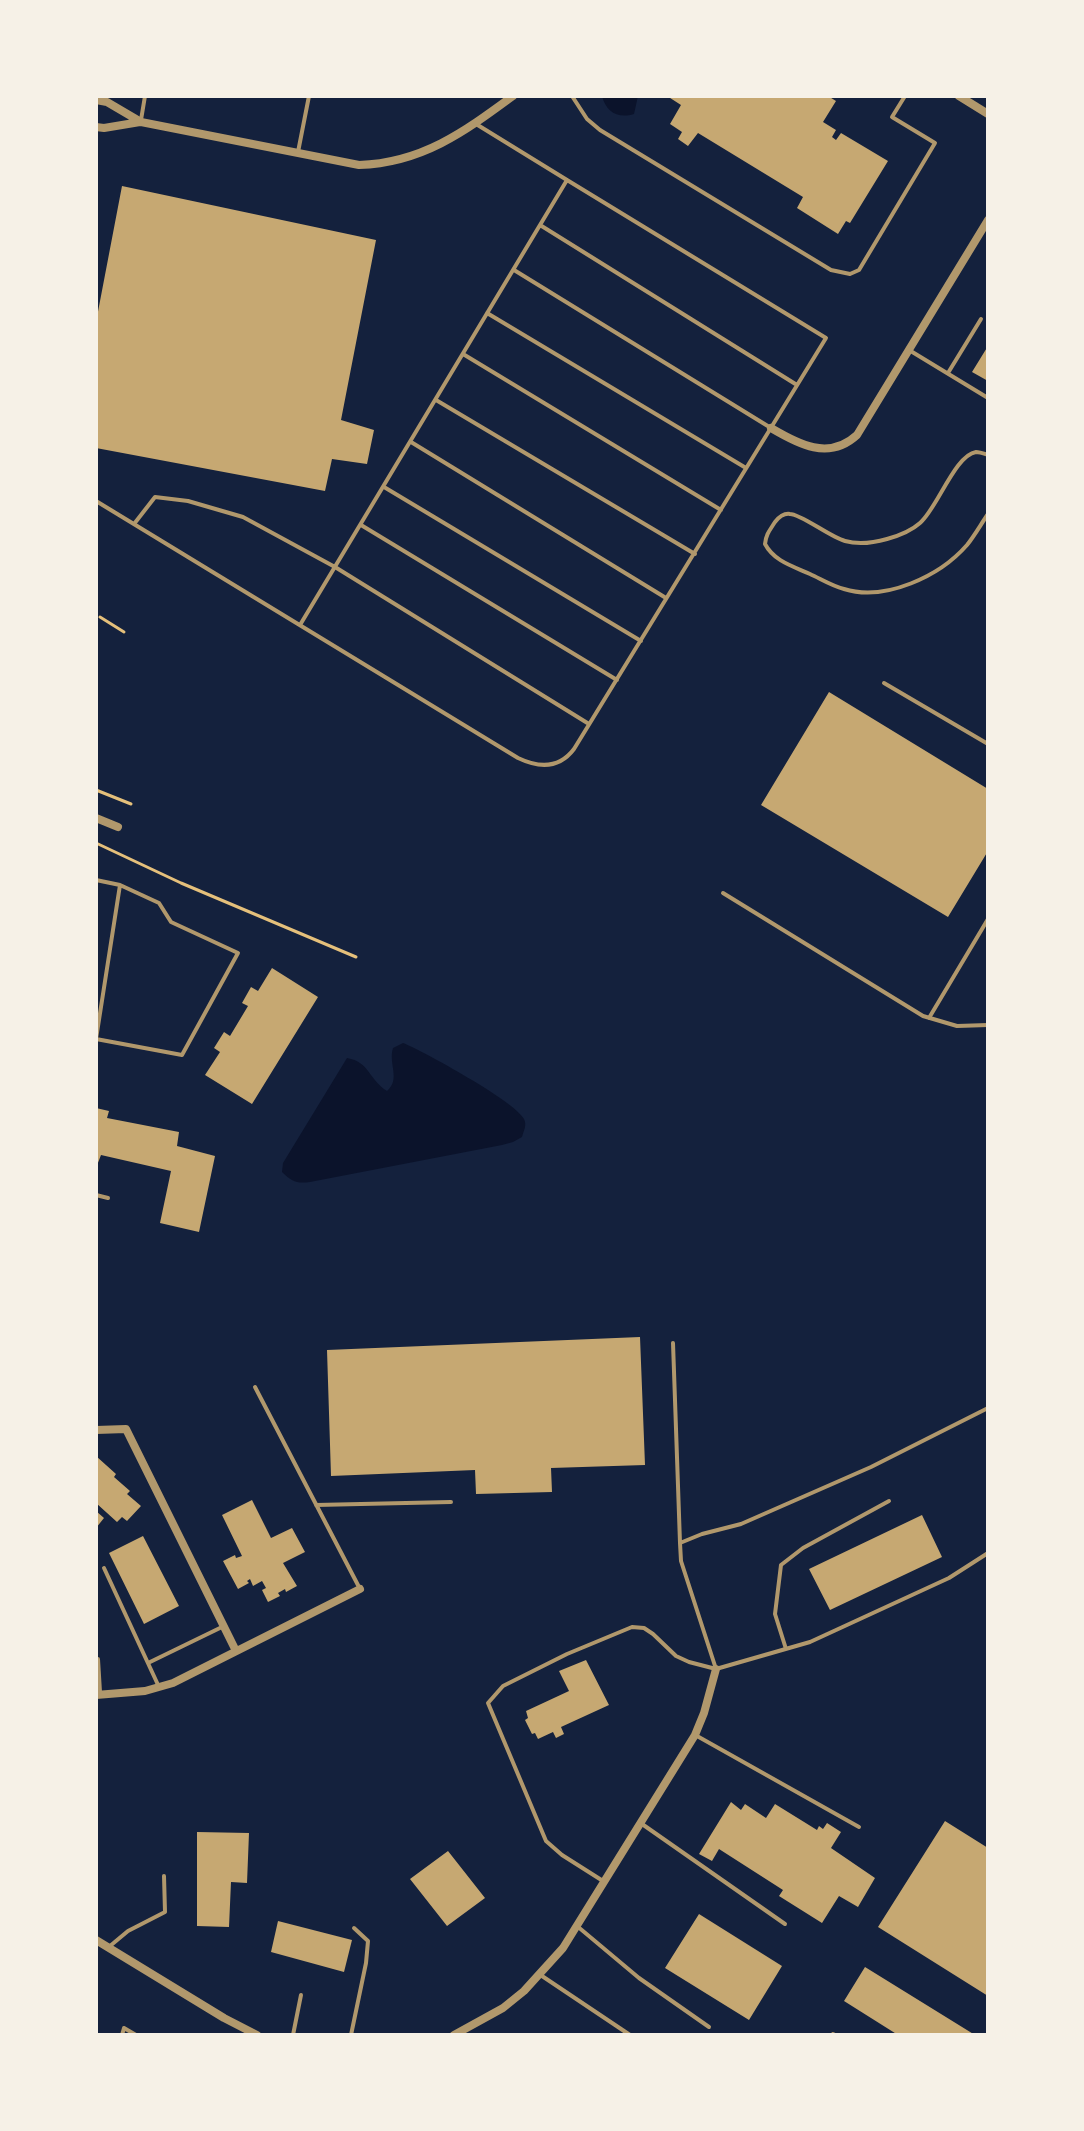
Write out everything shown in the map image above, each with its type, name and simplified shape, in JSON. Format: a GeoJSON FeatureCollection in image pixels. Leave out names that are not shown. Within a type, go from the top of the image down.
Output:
{"type":"FeatureCollection","features":[{"type":"Feature","properties":{"kind":"street"},"geometry":{"type":"LineString","coordinates":[[96,100],[107,102],[141,122],[359,165],[387,163],[435,148],[513,96]]}},
{"type":"Feature","properties":{"kind":"street"},"geometry":{"type":"LineString","coordinates":[[959,96],[988,114]]}},
{"type":"Feature","properties":{"kind":"street"},"geometry":{"type":"LineString","coordinates":[[96,127],[141,122]]}},
{"type":"Feature","properties":{"kind":"street"},"geometry":{"type":"LineString","coordinates":[[771,428],[815,448],[848,443],[864,425],[988,220]]}},
{"type":"Feature","properties":{"kind":"street"},"geometry":{"type":"LineString","coordinates":[[96,818],[118,827]]}},
{"type":"Feature","properties":{"kind":"street"},"geometry":{"type":"LineString","coordinates":[[96,1430],[126,1429],[236,1651]]}},
{"type":"Feature","properties":{"kind":"street"},"geometry":{"type":"LineString","coordinates":[[98,1695],[145,1691],[173,1683],[360,1589]]}},
{"type":"Feature","properties":{"kind":"street"},"geometry":{"type":"LineString","coordinates":[[454,2035],[503,2008],[524,1991],[563,1948],[695,1735],[716,1669]]}},
{"type":"Feature","properties":{"kind":"street"},"geometry":{"type":"LineString","coordinates":[[96,1940],[257,2035]]}},
{"type":"Feature","properties":{"kind":"lane"},"geometry":{"type":"LineString","coordinates":[[141,122],[145,96]]}},
{"type":"Feature","properties":{"kind":"lane"},"geometry":{"type":"LineString","coordinates":[[298,154],[309,96]]}},
{"type":"Feature","properties":{"kind":"lane"},"geometry":{"type":"LineString","coordinates":[[572,96],[587,119],[600,130],[831,270],[850,274],[859,270],[935,143],[892,117],[905,96]]}},
{"type":"Feature","properties":{"kind":"lane"},"geometry":{"type":"LineString","coordinates":[[96,501],[527,762],[548,765],[564,760],[617,680],[826,338],[475,124]]}},
{"type":"Feature","properties":{"kind":"lane"},"geometry":{"type":"LineString","coordinates":[[300,625],[567,180]]}},
{"type":"Feature","properties":{"kind":"lane"},"geometry":{"type":"LineString","coordinates":[[540,225],[797,385]]}},
{"type":"Feature","properties":{"kind":"lane"},"geometry":{"type":"LineString","coordinates":[[513,270],[771,428]]}},
{"type":"Feature","properties":{"kind":"lane"},"geometry":{"type":"LineString","coordinates":[[487,313],[746,468]]}},
{"type":"Feature","properties":{"kind":"lane"},"geometry":{"type":"LineString","coordinates":[[948,373],[981,319]]}},
{"type":"Feature","properties":{"kind":"lane"},"geometry":{"type":"LineString","coordinates":[[909,350],[988,398]]}},
{"type":"Feature","properties":{"kind":"lane"},"geometry":{"type":"LineString","coordinates":[[463,354],[721,510]]}},
{"type":"Feature","properties":{"kind":"lane"},"geometry":{"type":"LineString","coordinates":[[436,400],[695,554]]}},
{"type":"Feature","properties":{"kind":"lane"},"geometry":{"type":"LineString","coordinates":[[411,442],[666,598]]}},
{"type":"Feature","properties":{"kind":"lane"},"geometry":{"type":"LineString","coordinates":[[988,455],[976,452],[967,456],[920,524],[904,533],[867,544],[846,541],[788,513],[780,517],[766,535],[765,544],[775,558],[789,565],[845,590],[870,593],[891,589],[937,570],[967,544],[988,514]]}},
{"type":"Feature","properties":{"kind":"lane"},"geometry":{"type":"LineString","coordinates":[[384,487],[641,641]]}},
{"type":"Feature","properties":{"kind":"lane"},"geometry":{"type":"LineString","coordinates":[[134,524],[155,497],[188,501],[243,517],[335,567],[589,724]]}},
{"type":"Feature","properties":{"kind":"lane"},"geometry":{"type":"LineString","coordinates":[[361,525],[617,680]]}},
{"type":"Feature","properties":{"kind":"lane"},"geometry":{"type":"LineString","coordinates":[[884,683],[988,744]]}},
{"type":"Feature","properties":{"kind":"lane"},"geometry":{"type":"LineString","coordinates":[[96,880],[120,885],[159,903],[171,922],[238,953],[182,1055],[96,1039],[120,885]]}},
{"type":"Feature","properties":{"kind":"lane"},"geometry":{"type":"LineString","coordinates":[[723,893],[929,1018],[957,1026],[988,1025]]}},
{"type":"Feature","properties":{"kind":"lane"},"geometry":{"type":"LineString","coordinates":[[929,1018],[988,919]]}},
{"type":"Feature","properties":{"kind":"lane"},"geometry":{"type":"LineString","coordinates":[[96,1195],[108,1198]]}},
{"type":"Feature","properties":{"kind":"lane"},"geometry":{"type":"LineString","coordinates":[[673,1343],[681,1561],[716,1669]]}},
{"type":"Feature","properties":{"kind":"lane"},"geometry":{"type":"LineString","coordinates":[[255,1387],[360,1589]]}},
{"type":"Feature","properties":{"kind":"lane"},"geometry":{"type":"LineString","coordinates":[[680,1543],[741,1524],[871,1467],[988,1408]]}},
{"type":"Feature","properties":{"kind":"lane"},"geometry":{"type":"LineString","coordinates":[[786,1649],[775,1614],[781,1565],[803,1548],[889,1501]]}},
{"type":"Feature","properties":{"kind":"lane"},"geometry":{"type":"LineString","coordinates":[[316,1505],[451,1502]]}},
{"type":"Feature","properties":{"kind":"lane"},"geometry":{"type":"LineString","coordinates":[[603,1881],[546,1841],[488,1703],[503,1686],[567,1654],[632,1627],[644,1628],[676,1656],[716,1669],[810,1642],[949,1578],[988,1553]]}},
{"type":"Feature","properties":{"kind":"lane"},"geometry":{"type":"LineString","coordinates":[[104,1568],[159,1687]]}},
{"type":"Feature","properties":{"kind":"lane"},"geometry":{"type":"LineString","coordinates":[[148,1663],[224,1626]]}},
{"type":"Feature","properties":{"kind":"lane"},"geometry":{"type":"LineString","coordinates":[[96,1659],[98,1695]]}},
{"type":"Feature","properties":{"kind":"lane"},"geometry":{"type":"LineString","coordinates":[[695,1735],[859,1827]]}},
{"type":"Feature","properties":{"kind":"lane"},"geometry":{"type":"LineString","coordinates":[[640,1823],[785,1924]]}},
{"type":"Feature","properties":{"kind":"lane"},"geometry":{"type":"LineString","coordinates":[[108,1948],[128,1931],[165,1912],[164,1876]]}},
{"type":"Feature","properties":{"kind":"lane"},"geometry":{"type":"LineString","coordinates":[[577,1925],[639,1978],[709,2027]]}},
{"type":"Feature","properties":{"kind":"lane"},"geometry":{"type":"LineString","coordinates":[[351,2035],[368,1941],[354,1928]]}},
{"type":"Feature","properties":{"kind":"lane"},"geometry":{"type":"LineString","coordinates":[[539,1974],[630,2035]]}},
{"type":"Feature","properties":{"kind":"lane"},"geometry":{"type":"LineString","coordinates":[[293,2035],[301,1995]]}},
{"type":"Feature","properties":{"kind":"lane"},"geometry":{"type":"LineString","coordinates":[[122,2035],[124,2028],[136,2035]]}},
{"type":"Feature","properties":{"kind":"path"},"geometry":{"type":"LineString","coordinates":[[100,617],[124,632]]}},
{"type":"Feature","properties":{"kind":"path"},"geometry":{"type":"LineString","coordinates":[[96,790],[131,804]]}},
{"type":"Feature","properties":{"kind":"path"},"geometry":{"type":"LineString","coordinates":[[96,843],[181,883],[356,957]]}},
{"type":"Feature","properties":{"kind":"water"},"geometry":{"type":"Polygon","coordinates":[[[602,96],[638,96],[634,114],[623,116],[614,113],[606,106],[602,96]]]}},
{"type":"Feature","properties":{"kind":"water"},"geometry":{"type":"Polygon","coordinates":[[[403,1043],[505,1101],[525,1121],[522,1137],[502,1145],[310,1182],[298,1182],[285,1175],[282,1172],[283,1163],[347,1058],[365,1067],[387,1091],[394,1076],[393,1048],[403,1043]]]}},
{"type":"Feature","properties":{"kind":"building"},"geometry":{"type":"Polygon","coordinates":[[[667,96],[828,96],[836,101],[823,122],[836,130],[832,137],[836,140],[841,133],[888,161],[850,223],[846,221],[838,234],[797,208],[803,197],[698,133],[688,146],[678,139],[682,132],[670,124],[681,105],[667,96]]]}},
{"type":"Feature","properties":{"kind":"building"},"geometry":{"type":"Polygon","coordinates":[[[122,186],[376,240],[341,420],[374,430],[367,464],[332,459],[325,491],[96,448],[96,322],[122,186]]]}},
{"type":"Feature","properties":{"kind":"building"},"geometry":{"type":"Polygon","coordinates":[[[988,346],[988,381],[972,372],[988,346]]]}},
{"type":"Feature","properties":{"kind":"building"},"geometry":{"type":"Polygon","coordinates":[[[829,692],[988,789],[988,851],[948,917],[761,805],[829,692]]]}},
{"type":"Feature","properties":{"kind":"building"},"geometry":{"type":"Polygon","coordinates":[[[272,968],[318,997],[252,1104],[205,1075],[220,1052],[214,1048],[224,1032],[230,1036],[248,1006],[242,1003],[251,987],[258,991],[272,968]]]}},
{"type":"Feature","properties":{"kind":"building"},"geometry":{"type":"Polygon","coordinates":[[[96,1108],[109,1111],[107,1118],[179,1132],[177,1146],[215,1156],[199,1232],[160,1223],[171,1171],[101,1155],[96,1168],[96,1108]]]}},
{"type":"Feature","properties":{"kind":"building"},"geometry":{"type":"Polygon","coordinates":[[[640,1337],[645,1465],[551,1468],[552,1492],[476,1494],[475,1470],[331,1476],[327,1350],[640,1337]]]}},
{"type":"Feature","properties":{"kind":"building"},"geometry":{"type":"Polygon","coordinates":[[[96,1456],[116,1474],[114,1477],[130,1491],[127,1494],[141,1506],[127,1521],[122,1517],[117,1522],[96,1503],[96,1456]]]}},
{"type":"Feature","properties":{"kind":"building"},"geometry":{"type":"Polygon","coordinates":[[[252,1500],[271,1538],[292,1528],[305,1552],[283,1563],[297,1586],[286,1592],[285,1589],[278,1593],[280,1596],[268,1602],[262,1590],[266,1588],[262,1581],[253,1586],[250,1579],[247,1581],[249,1583],[238,1589],[223,1561],[235,1555],[236,1558],[242,1556],[222,1515],[252,1500]]]}},
{"type":"Feature","properties":{"kind":"building"},"geometry":{"type":"Polygon","coordinates":[[[96,1511],[104,1518],[96,1528],[96,1511]]]}},
{"type":"Feature","properties":{"kind":"building"},"geometry":{"type":"Polygon","coordinates":[[[922,1515],[942,1557],[830,1610],[809,1569],[922,1515]]]}},
{"type":"Feature","properties":{"kind":"building"},"geometry":{"type":"Polygon","coordinates":[[[143,1536],[179,1606],[144,1624],[109,1553],[143,1536]]]}},
{"type":"Feature","properties":{"kind":"building"},"geometry":{"type":"Polygon","coordinates":[[[586,1660],[609,1705],[561,1727],[564,1734],[556,1738],[553,1732],[538,1739],[525,1720],[528,1718],[526,1711],[569,1691],[559,1671],[586,1660]]]}},
{"type":"Feature","properties":{"kind":"building"},"geometry":{"type":"Polygon","coordinates":[[[731,1802],[741,1810],[745,1804],[766,1818],[775,1804],[817,1830],[819,1826],[823,1829],[827,1823],[841,1832],[831,1848],[875,1878],[858,1907],[839,1896],[822,1923],[779,1896],[783,1890],[719,1849],[712,1861],[699,1854],[731,1802]]]}},
{"type":"Feature","properties":{"kind":"building"},"geometry":{"type":"Polygon","coordinates":[[[945,1821],[988,1848],[988,1996],[878,1927],[945,1821]]]}},
{"type":"Feature","properties":{"kind":"building"},"geometry":{"type":"Polygon","coordinates":[[[197,1832],[249,1833],[247,1883],[231,1882],[229,1927],[197,1926],[197,1832]]]}},
{"type":"Feature","properties":{"kind":"building"},"geometry":{"type":"Polygon","coordinates":[[[448,1851],[485,1898],[447,1926],[410,1879],[448,1851]]]}},
{"type":"Feature","properties":{"kind":"building"},"geometry":{"type":"Polygon","coordinates":[[[699,1914],[782,1966],[749,2020],[665,1968],[699,1914]]]}},
{"type":"Feature","properties":{"kind":"building"},"geometry":{"type":"Polygon","coordinates":[[[278,1921],[352,1940],[344,1972],[271,1952],[278,1921]]]}},
{"type":"Feature","properties":{"kind":"building"},"geometry":{"type":"Polygon","coordinates":[[[865,1967],[975,2035],[898,2035],[844,2001],[865,1967]]]}}]}
